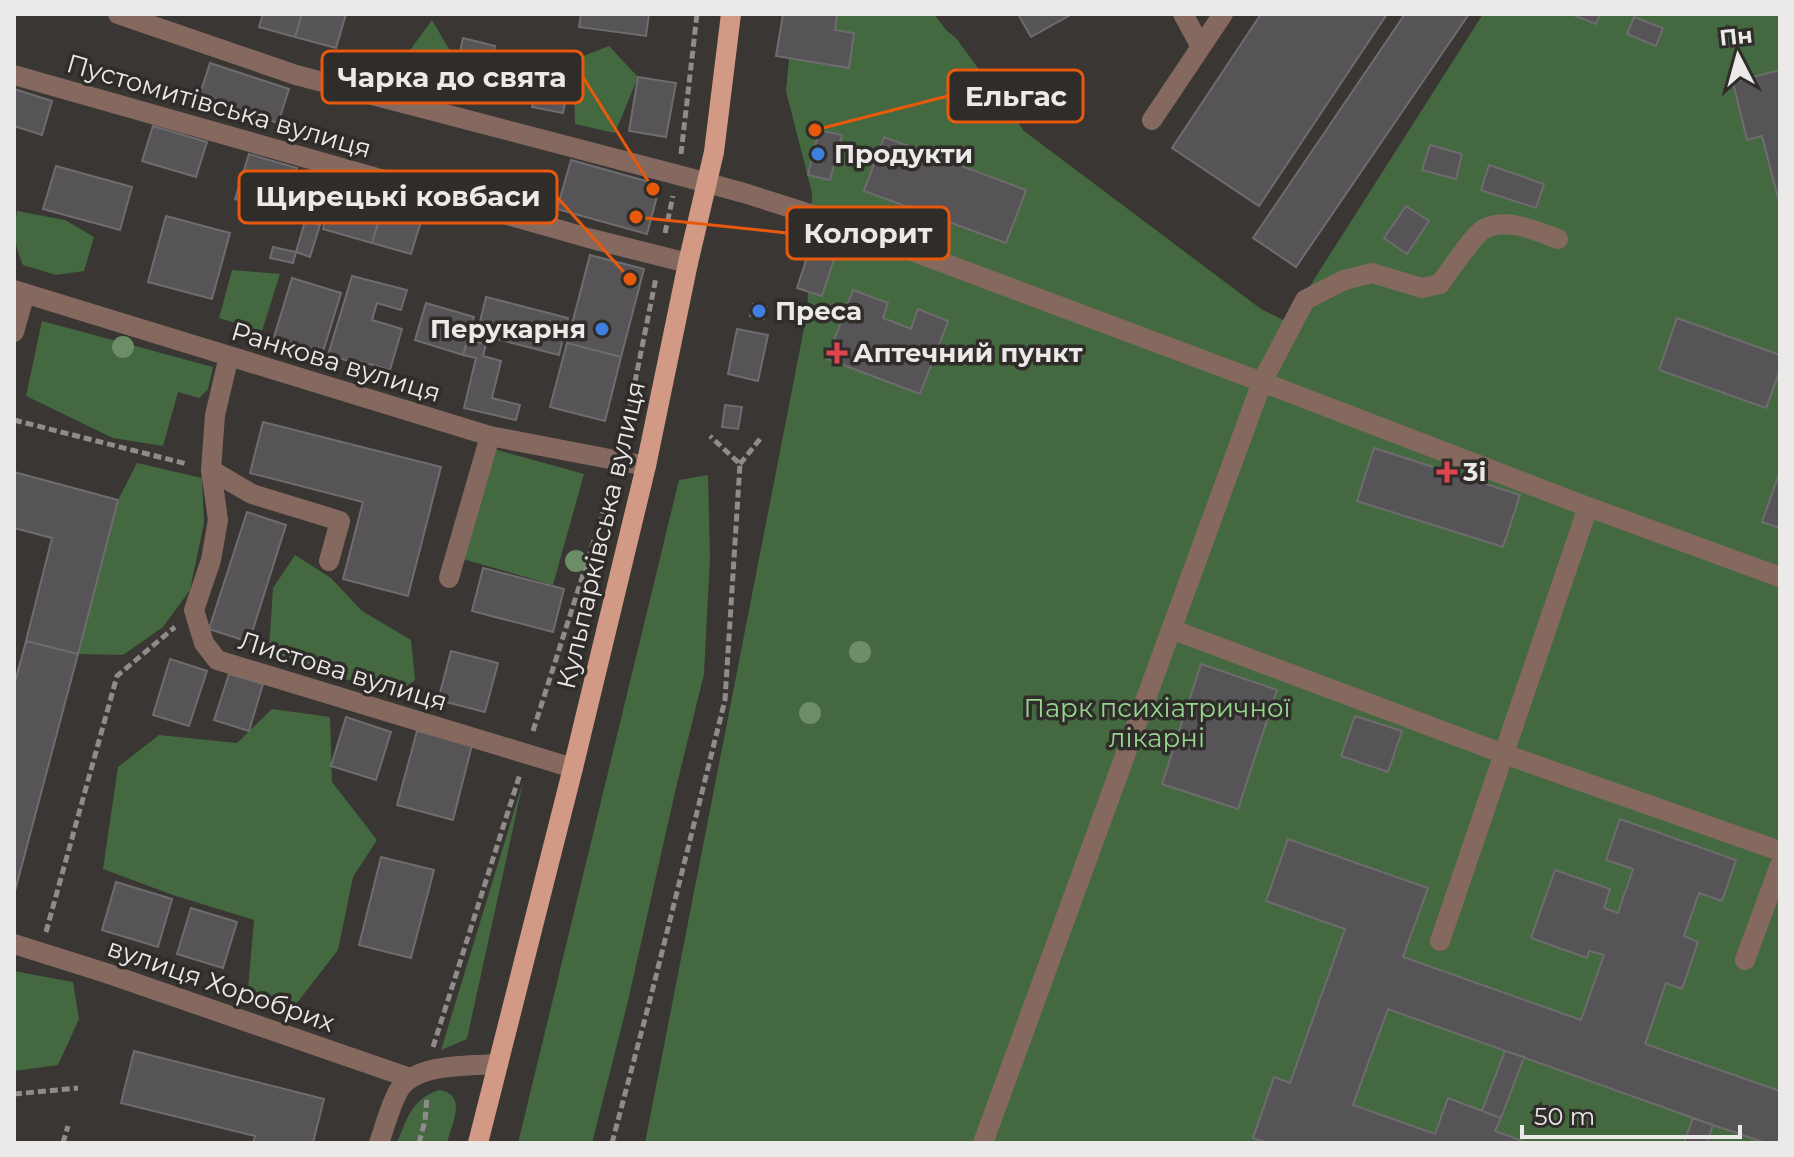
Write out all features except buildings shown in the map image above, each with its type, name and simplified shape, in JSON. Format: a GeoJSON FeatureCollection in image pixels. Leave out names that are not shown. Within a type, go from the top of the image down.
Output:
{"type":"FeatureCollection","features":[{"type":"Feature","properties":{"kind":"main road","name":"Кульпарківська вулиця"},"geometry":{"type":"LineString","coordinates":[[478,1143],[646,466],[714,152],[731,14]]}},
{"type":"Feature","properties":{"kind":"street"},"geometry":{"type":"LineString","coordinates":[[118,14],[296,75],[577,147],[829,220],[1780,577]]}},
{"type":"Feature","properties":{"kind":"street"},"geometry":{"type":"LineString","coordinates":[[1183,14],[1201,47]]}},
{"type":"Feature","properties":{"kind":"street"},"geometry":{"type":"LineString","coordinates":[[1152,120],[1223,14]]}},
{"type":"Feature","properties":{"kind":"street","name":"Пустомитівська вулиця"},"geometry":{"type":"LineString","coordinates":[[14,75],[592,239],[688,263]]}},
{"type":"Feature","properties":{"kind":"street"},"geometry":{"type":"LineString","coordinates":[[983,1143],[1262,382],[1305,300],[1344,280],[1372,273],[1422,288],[1440,284],[1481,230],[1498,224],[1522,226],[1558,239]]}},
{"type":"Feature","properties":{"kind":"street"},"geometry":{"type":"LineString","coordinates":[[14,332],[20,291]]}},
{"type":"Feature","properties":{"kind":"street","name":"Ранкова вулиця"},"geometry":{"type":"LineString","coordinates":[[20,291],[490,436],[646,466]]}},
{"type":"Feature","properties":{"kind":"street"},"geometry":{"type":"LineString","coordinates":[[194,610],[211,560],[218,520],[211,470],[215,415],[229,356]]}},
{"type":"Feature","properties":{"kind":"street"},"geometry":{"type":"LineString","coordinates":[[449,578],[490,436]]}},
{"type":"Feature","properties":{"kind":"street"},"geometry":{"type":"LineString","coordinates":[[211,470],[252,494],[340,521],[329,561]]}},
{"type":"Feature","properties":{"kind":"street"},"geometry":{"type":"LineString","coordinates":[[1440,941],[1588,507]]}},
{"type":"Feature","properties":{"kind":"street","name":"Листова вулиця"},"geometry":{"type":"LineString","coordinates":[[194,610],[204,643],[217,660],[573,768]]}},
{"type":"Feature","properties":{"kind":"street"},"geometry":{"type":"LineString","coordinates":[[1171,629],[1504,754],[1780,851]]}},
{"type":"Feature","properties":{"kind":"street"},"geometry":{"type":"LineString","coordinates":[[1745,960],[1780,865]]}},
{"type":"Feature","properties":{"kind":"street","name":"вулиця Хоробрих"},"geometry":{"type":"LineString","coordinates":[[14,944],[410,1078]]}},
{"type":"Feature","properties":{"kind":"street"},"geometry":{"type":"LineString","coordinates":[[379,1143],[399,1090],[410,1078],[429,1070],[498,1064]]}},
{"type":"Feature","properties":{"kind":"path"},"geometry":{"type":"LineString","coordinates":[[680,157],[697,14]]}},
{"type":"Feature","properties":{"kind":"path"},"geometry":{"type":"LineString","coordinates":[[664,242],[676,183]]}},
{"type":"Feature","properties":{"kind":"path"},"geometry":{"type":"LineString","coordinates":[[622,446],[658,269]]}},
{"type":"Feature","properties":{"kind":"path"},"geometry":{"type":"LineString","coordinates":[[14,420],[211,470]]}},
{"type":"Feature","properties":{"kind":"path"},"geometry":{"type":"LineString","coordinates":[[710,436],[740,464]]}},
{"type":"Feature","properties":{"kind":"path"},"geometry":{"type":"LineString","coordinates":[[612,1143],[725,700],[740,464],[760,439]]}},
{"type":"Feature","properties":{"kind":"path"},"geometry":{"type":"LineString","coordinates":[[41,953],[117,676],[194,610]]}},
{"type":"Feature","properties":{"kind":"path"},"geometry":{"type":"LineString","coordinates":[[14,1094],[78,1088]]}},
{"type":"Feature","properties":{"kind":"path"},"geometry":{"type":"LineString","coordinates":[[419,1143],[428,1095]]}},
{"type":"Feature","properties":{"kind":"path"},"geometry":{"type":"LineString","coordinates":[[63,1143],[68,1126]]}},
{"type":"Feature","properties":{"kind":"green space","name":"Парк психіатричної лікарні"},"geometry":{"type":"Polygon","coordinates":[[[793,14],[934,14],[956,38],[1024,131],[1261,309],[1287,322],[1483,14],[1780,14],[1780,1143],[645,1143],[807,313],[812,193],[786,91],[793,14]]]}},
{"type":"Feature","properties":{"kind":"green space"},"geometry":{"type":"Polygon","coordinates":[[[432,20],[453,56],[426,86],[397,68],[432,20]]]}},
{"type":"Feature","properties":{"kind":"green space"},"geometry":{"type":"Polygon","coordinates":[[[609,46],[638,77],[615,133],[575,124],[573,60],[609,46]]]}},
{"type":"Feature","properties":{"kind":"green space"},"geometry":{"type":"Polygon","coordinates":[[[17,211],[65,220],[94,237],[84,271],[56,275],[23,265],[15,238],[17,211]]]}},
{"type":"Feature","properties":{"kind":"green space"},"geometry":{"type":"Polygon","coordinates":[[[232,270],[280,274],[262,331],[219,318],[232,270]]]}},
{"type":"Feature","properties":{"kind":"green space"},"geometry":{"type":"Polygon","coordinates":[[[42,321],[213,367],[208,389],[199,398],[178,392],[163,446],[113,438],[26,396],[42,321]]]}},
{"type":"Feature","properties":{"kind":"green space"},"geometry":{"type":"Polygon","coordinates":[[[494,449],[584,474],[553,585],[463,559],[494,449]]]}},
{"type":"Feature","properties":{"kind":"green space"},"geometry":{"type":"Polygon","coordinates":[[[137,463],[202,478],[204,523],[190,590],[163,627],[123,655],[78,654],[118,500],[137,463]]]}},
{"type":"Feature","properties":{"kind":"green space"},"geometry":{"type":"Polygon","coordinates":[[[708,475],[710,558],[704,674],[592,1143],[518,1143],[679,480],[708,475]]]}},
{"type":"Feature","properties":{"kind":"green space"},"geometry":{"type":"Polygon","coordinates":[[[295,555],[331,578],[362,611],[411,640],[415,680],[394,697],[360,683],[310,670],[269,649],[273,588],[295,555]]]}},
{"type":"Feature","properties":{"kind":"green space"},"geometry":{"type":"Polygon","coordinates":[[[272,709],[330,717],[332,782],[377,840],[353,877],[338,950],[293,1008],[248,989],[254,920],[103,869],[118,767],[159,735],[237,743],[272,709]]]}},
{"type":"Feature","properties":{"kind":"green space"},"geometry":{"type":"Polygon","coordinates":[[[523,782],[467,1039],[441,1050],[523,782]]]}},
{"type":"Feature","properties":{"kind":"green space"},"geometry":{"type":"Polygon","coordinates":[[[14,971],[73,982],[79,1019],[58,1065],[14,1071],[14,971]]]}},
{"type":"Feature","properties":{"kind":"green space"},"geometry":{"type":"Polygon","coordinates":[[[439,1090],[448,1093],[456,1103],[447,1143],[397,1143],[416,1104],[439,1090]]]}},
{"type":"Feature","properties":{"kind":"place","name":"Ельгас"},"geometry":{"type":"Point","coordinates":[815,130]}},
{"type":"Feature","properties":{"kind":"place","name":"Продукти"},"geometry":{"type":"Point","coordinates":[818,154]}},
{"type":"Feature","properties":{"kind":"place","name":"Чарка до свята"},"geometry":{"type":"Point","coordinates":[653,189]}},
{"type":"Feature","properties":{"kind":"place","name":"Колорит"},"geometry":{"type":"Point","coordinates":[636,217]}},
{"type":"Feature","properties":{"kind":"place","name":"Щирецькі ковбаси"},"geometry":{"type":"Point","coordinates":[630,279]}},
{"type":"Feature","properties":{"kind":"place","name":"Преса"},"geometry":{"type":"Point","coordinates":[759,311]}},
{"type":"Feature","properties":{"kind":"place","name":"Перукарня"},"geometry":{"type":"Point","coordinates":[602,329]}},
{"type":"Feature","properties":{"kind":"place","name":"Аптечний пункт"},"geometry":{"type":"Point","coordinates":[837,353]}},
{"type":"Feature","properties":{"kind":"place","name":"3і"},"geometry":{"type":"Point","coordinates":[1447,472]}}]}
